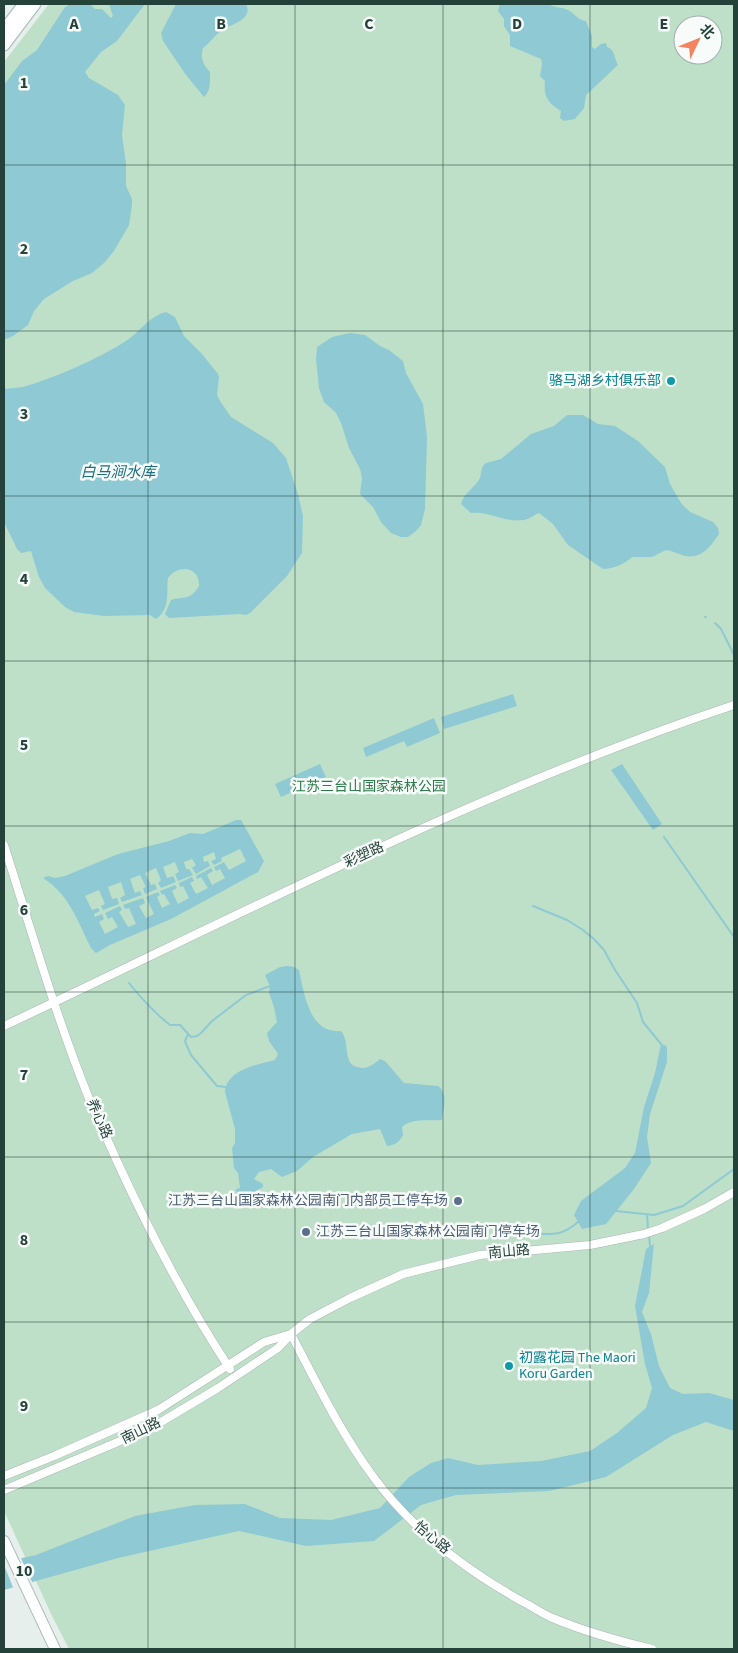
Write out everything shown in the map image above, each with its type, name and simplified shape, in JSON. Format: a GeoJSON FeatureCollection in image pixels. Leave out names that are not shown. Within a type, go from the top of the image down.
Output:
{"type":"FeatureCollection","features":[{"type":"Feature","properties":{"kind":"main road"},"geometry":{"type":"LineString","coordinates":[[4,30],[24,4]]}},
{"type":"Feature","properties":{"kind":"main road"},"geometry":{"type":"LineString","coordinates":[[4,45],[35,4]]}},
{"type":"Feature","properties":{"kind":"street","name":"彩塑路"},"geometry":{"type":"LineString","coordinates":[[4,1026],[367,854],[502,793],[600,752],[734,705]]}},
{"type":"Feature","properties":{"kind":"street","name":"养心路"},"geometry":{"type":"LineString","coordinates":[[4,845],[54,1003],[88,1097],[133,1195],[197,1319],[234,1376]]}},
{"type":"Feature","properties":{"kind":"street","name":"南山路"},"geometry":{"type":"LineString","coordinates":[[4,1490],[151,1428],[218,1388],[278,1348],[291,1334],[314,1316],[402,1274],[480,1255],[590,1245],[644,1234],[704,1209],[734,1192]]}},
{"type":"Feature","properties":{"kind":"street","name":"南山路"},"geometry":{"type":"LineString","coordinates":[[4,1476],[158,1410],[264,1342],[291,1334]]}},
{"type":"Feature","properties":{"kind":"street","name":"怡心路"},"geometry":{"type":"LineString","coordinates":[[291,1334],[343,1431],[366,1467],[385,1492],[415,1524],[446,1551],[496,1587],[554,1619],[616,1640],[652,1649]]}},
{"type":"Feature","properties":{"kind":"street"},"geometry":{"type":"LineString","coordinates":[[4,1541],[55,1649]]}},
{"type":"Feature","properties":{"kind":"green space","name":"江苏三台山国家森林公园"},"geometry":{"type":"Polygon","coordinates":[[[49,4],[734,4],[734,1649],[69,1649],[4,1511],[4,62],[49,4]]]}},
{"type":"Feature","properties":{"kind":"water"},"geometry":{"type":"Polygon","coordinates":[[[71,4],[90,4],[95,9],[102,9],[111,18],[113,16],[109,4],[145,4],[117,41],[101,52],[85,72],[89,78],[118,95],[125,105],[122,135],[126,164],[126,186],[132,199],[129,225],[114,251],[104,263],[92,273],[73,281],[44,299],[34,311],[28,325],[4,340],[4,85],[22,61],[37,50],[65,7],[71,4]]]}},
{"type":"Feature","properties":{"kind":"water"},"geometry":{"type":"Polygon","coordinates":[[[176,4],[246,4],[248,9],[244,18],[221,31],[203,48],[203,61],[210,72],[209,89],[204,97],[186,75],[163,41],[161,33],[176,4]]]}},
{"type":"Feature","properties":{"kind":"water"},"geometry":{"type":"Polygon","coordinates":[[[500,4],[548,4],[568,10],[586,21],[592,36],[592,47],[595,49],[601,44],[606,43],[607,47],[613,52],[618,65],[586,95],[584,108],[575,119],[564,121],[560,118],[561,111],[547,99],[545,81],[540,76],[541,59],[510,46],[510,35],[504,26],[504,19],[498,11],[500,4]]]}},
{"type":"Feature","properties":{"kind":"water","name":"白马涧水库"},"geometry":{"type":"Polygon","coordinates":[[[166,312],[175,317],[184,336],[218,374],[217,395],[231,417],[273,443],[286,458],[303,516],[302,553],[287,576],[246,615],[169,618],[165,614],[171,600],[190,596],[199,586],[196,574],[188,569],[177,571],[168,578],[166,605],[161,615],[156,619],[150,615],[104,616],[74,612],[65,607],[45,588],[39,577],[31,551],[21,553],[17,549],[4,522],[4,389],[23,387],[90,361],[126,341],[155,317],[166,312]]]}},
{"type":"Feature","properties":{"kind":"water"},"geometry":{"type":"Polygon","coordinates":[[[350,333],[365,335],[403,361],[406,373],[423,404],[427,437],[425,509],[421,525],[408,537],[401,537],[391,533],[381,522],[373,507],[360,494],[362,478],[360,469],[349,448],[336,413],[324,402],[319,388],[316,360],[317,347],[332,337],[350,333]]]}},
{"type":"Feature","properties":{"kind":"water"},"geometry":{"type":"Polygon","coordinates":[[[567,415],[583,415],[598,424],[615,426],[638,441],[665,467],[670,484],[681,503],[690,512],[713,522],[718,528],[719,534],[709,547],[696,556],[685,556],[666,550],[652,557],[632,557],[619,566],[603,569],[568,545],[553,524],[539,513],[526,519],[510,520],[471,513],[461,504],[480,478],[482,468],[486,463],[501,459],[531,434],[554,426],[567,415]]]}},
{"type":"Feature","properties":{"kind":"water"},"geometry":{"type":"Polygon","coordinates":[[[513,694],[517,706],[444,729],[441,717],[513,694]]]}},
{"type":"Feature","properties":{"kind":"water"},"geometry":{"type":"Polygon","coordinates":[[[434,718],[440,733],[407,747],[404,741],[366,757],[363,748],[434,718]]]}},
{"type":"Feature","properties":{"kind":"water"},"geometry":{"type":"Polygon","coordinates":[[[320,764],[326,777],[281,797],[275,784],[320,764]]]}},
{"type":"Feature","properties":{"kind":"water"},"geometry":{"type":"Polygon","coordinates":[[[622,764],[662,824],[653,830],[611,770],[622,764]]]}},
{"type":"Feature","properties":{"kind":"water"},"geometry":{"type":"Polygon","coordinates":[[[236,820],[241,820],[264,861],[258,872],[171,919],[110,945],[96,953],[91,948],[66,900],[60,892],[43,878],[48,876],[55,878],[65,876],[118,854],[169,841],[190,833],[203,834],[236,820]],[[240,849],[221,858],[222,861],[214,865],[211,861],[216,859],[214,852],[203,857],[204,862],[208,861],[210,866],[196,874],[192,868],[196,865],[192,859],[184,862],[186,869],[189,869],[193,875],[178,881],[175,874],[179,872],[175,862],[163,867],[167,878],[173,876],[176,882],[161,888],[158,883],[161,880],[156,868],[145,873],[151,885],[155,884],[157,889],[145,894],[143,888],[146,887],[140,875],[130,879],[135,893],[140,891],[142,895],[122,902],[120,898],[125,895],[121,882],[108,887],[112,899],[117,898],[119,904],[103,910],[101,906],[105,904],[99,890],[85,896],[92,910],[98,908],[100,911],[94,914],[95,917],[102,914],[104,919],[99,922],[105,934],[118,927],[112,917],[108,919],[105,913],[120,906],[122,910],[119,912],[128,927],[136,924],[129,908],[125,909],[123,905],[143,898],[145,903],[139,906],[146,918],[154,914],[146,897],[158,892],[160,895],[157,897],[162,908],[170,904],[160,891],[175,885],[177,888],[172,891],[178,904],[189,898],[183,886],[180,887],[179,883],[192,877],[194,881],[190,883],[196,894],[208,888],[201,877],[197,879],[196,876],[211,868],[213,871],[207,875],[212,885],[225,878],[220,869],[216,871],[214,867],[224,862],[229,870],[246,861],[240,849]]]}},
{"type":"Feature","properties":{"kind":"water"},"geometry":{"type":"Polygon","coordinates":[[[288,966],[299,970],[306,1000],[315,1019],[322,1026],[330,1030],[341,1031],[352,1065],[360,1068],[367,1067],[380,1059],[385,1061],[404,1083],[438,1086],[444,1097],[442,1120],[420,1120],[406,1124],[402,1127],[403,1135],[400,1140],[390,1146],[387,1146],[380,1129],[352,1134],[313,1157],[297,1171],[282,1177],[271,1169],[259,1172],[254,1179],[263,1184],[263,1187],[243,1198],[237,1197],[236,1189],[240,1188],[238,1173],[234,1168],[232,1148],[235,1143],[235,1129],[225,1092],[227,1084],[237,1073],[252,1066],[275,1060],[278,1054],[269,1041],[267,1033],[277,1022],[269,993],[270,986],[265,975],[280,967],[288,966]]]}},
{"type":"Feature","properties":{"kind":"water"},"geometry":{"type":"Polygon","coordinates":[[[661,1044],[667,1047],[667,1062],[650,1114],[647,1137],[651,1163],[634,1189],[606,1224],[582,1229],[574,1215],[581,1201],[625,1168],[635,1153],[644,1107],[655,1073],[661,1044]]]}},
{"type":"Feature","properties":{"kind":"water"},"geometry":{"type":"Polygon","coordinates":[[[654,1244],[649,1293],[642,1312],[651,1334],[659,1366],[670,1388],[683,1394],[709,1393],[734,1400],[734,1431],[706,1422],[673,1435],[606,1477],[549,1491],[456,1495],[421,1505],[374,1541],[306,1546],[239,1531],[118,1558],[4,1590],[4,1562],[36,1555],[135,1516],[195,1505],[245,1504],[280,1518],[331,1520],[380,1508],[409,1477],[431,1463],[448,1458],[478,1465],[541,1461],[590,1451],[617,1433],[646,1408],[652,1388],[645,1364],[635,1306],[646,1249],[654,1244]]]}},
{"type":"Feature","properties":{"kind":"pier"},"geometry":{"type":"Polygon","coordinates":[[[20,1556],[33,1584],[14,1590],[4,1565],[4,1560],[20,1556]]]}},
{"type":"Feature","properties":{"kind":"waterway"},"geometry":{"type":"LineString","coordinates":[[715,623],[721,629],[734,655]]}},
{"type":"Feature","properties":{"kind":"waterway"},"geometry":{"type":"LineString","coordinates":[[664,837],[734,937]]}},
{"type":"Feature","properties":{"kind":"waterway"},"geometry":{"type":"LineString","coordinates":[[533,906],[567,920],[594,939],[604,950],[637,1003],[643,1022],[661,1044]]}},
{"type":"Feature","properties":{"kind":"waterway"},"geometry":{"type":"LineString","coordinates":[[129,983],[165,1021],[170,1025],[180,1025],[191,1037],[201,1033],[212,1021],[246,995],[270,986]]}},
{"type":"Feature","properties":{"kind":"waterway"},"geometry":{"type":"LineString","coordinates":[[188,1034],[185,1041],[191,1055],[217,1086],[226,1087]]}},
{"type":"Feature","properties":{"kind":"waterway"},"geometry":{"type":"LineString","coordinates":[[616,1211],[654,1215],[683,1206],[734,1169]]}},
{"type":"Feature","properties":{"kind":"waterway"},"geometry":{"type":"LineString","coordinates":[[647,1214],[648,1229]]}},
{"type":"Feature","properties":{"kind":"waterway"},"geometry":{"type":"LineString","coordinates":[[531,1233],[563,1232],[579,1221]]}},
{"type":"Feature","properties":{"kind":"waterway"},"geometry":{"type":"LineString","coordinates":[[649,1234],[650,1247]]}},
{"type":"Feature","properties":{"kind":"place","name":"骆马湖乡村俱乐部"},"geometry":{"type":"Point","coordinates":[671,381]}},
{"type":"Feature","properties":{"kind":"place","name":"江苏三台山国家森林公园南门内部员工停车场"},"geometry":{"type":"Point","coordinates":[458,1201]}},
{"type":"Feature","properties":{"kind":"place","name":"江苏三台山国家森林公园南门停车场"},"geometry":{"type":"Point","coordinates":[306,1232]}},
{"type":"Feature","properties":{"kind":"place","name":"初露花园 The Maori Koru Garden"},"geometry":{"type":"Point","coordinates":[509,1366]}}]}
